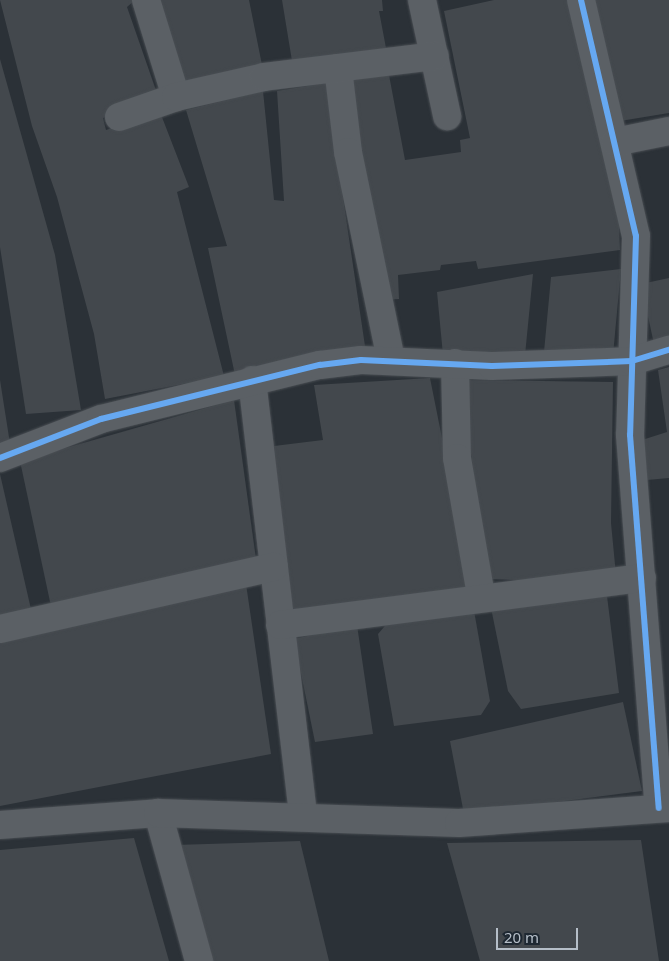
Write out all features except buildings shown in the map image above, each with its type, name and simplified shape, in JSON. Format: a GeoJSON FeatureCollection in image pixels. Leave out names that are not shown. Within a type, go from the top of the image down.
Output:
{"type":"FeatureCollection","features":[{"type":"Feature","properties":{"kind":"street"},"geometry":{"type":"LineString","coordinates":[[146,0],[176,98]]}},
{"type":"Feature","properties":{"kind":"street"},"geometry":{"type":"LineString","coordinates":[[422,0],[436,56],[447,116]]}},
{"type":"Feature","properties":{"kind":"street"},"geometry":{"type":"LineString","coordinates":[[0,825],[158,813],[459,823],[664,808],[630,435],[636,236],[581,0]]}},
{"type":"Feature","properties":{"kind":"street"},"geometry":{"type":"LineString","coordinates":[[119,117],[176,98],[264,77],[436,56]]}},
{"type":"Feature","properties":{"kind":"street"},"geometry":{"type":"LineString","coordinates":[[338,68],[348,152],[391,360]]}},
{"type":"Feature","properties":{"kind":"street"},"geometry":{"type":"LineString","coordinates":[[615,142],[669,131]]}},
{"type":"Feature","properties":{"kind":"street"},"geometry":{"type":"LineString","coordinates":[[0,458],[101,419],[252,380],[320,365],[391,360],[454,363],[632,360],[669,350]]}},
{"type":"Feature","properties":{"kind":"street"},"geometry":{"type":"LineString","coordinates":[[454,363],[457,458],[481,596]]}},
{"type":"Feature","properties":{"kind":"street"},"geometry":{"type":"LineString","coordinates":[[252,380],[303,817]]}},
{"type":"Feature","properties":{"kind":"street"},"geometry":{"type":"LineString","coordinates":[[0,629],[274,567]]}},
{"type":"Feature","properties":{"kind":"street"},"geometry":{"type":"LineString","coordinates":[[280,626],[481,596],[642,578]]}},
{"type":"Feature","properties":{"kind":"street"},"geometry":{"type":"LineString","coordinates":[[158,813],[199,961]]}},
{"type":"Feature","properties":{"kind":"cycle path"},"geometry":{"type":"LineString","coordinates":[[581,0],[636,236],[630,435],[659,808]]}},
{"type":"Feature","properties":{"kind":"cycle path"},"geometry":{"type":"LineString","coordinates":[[0,458],[101,419],[320,365],[361,360],[492,366],[632,361],[669,350]]}}]}
